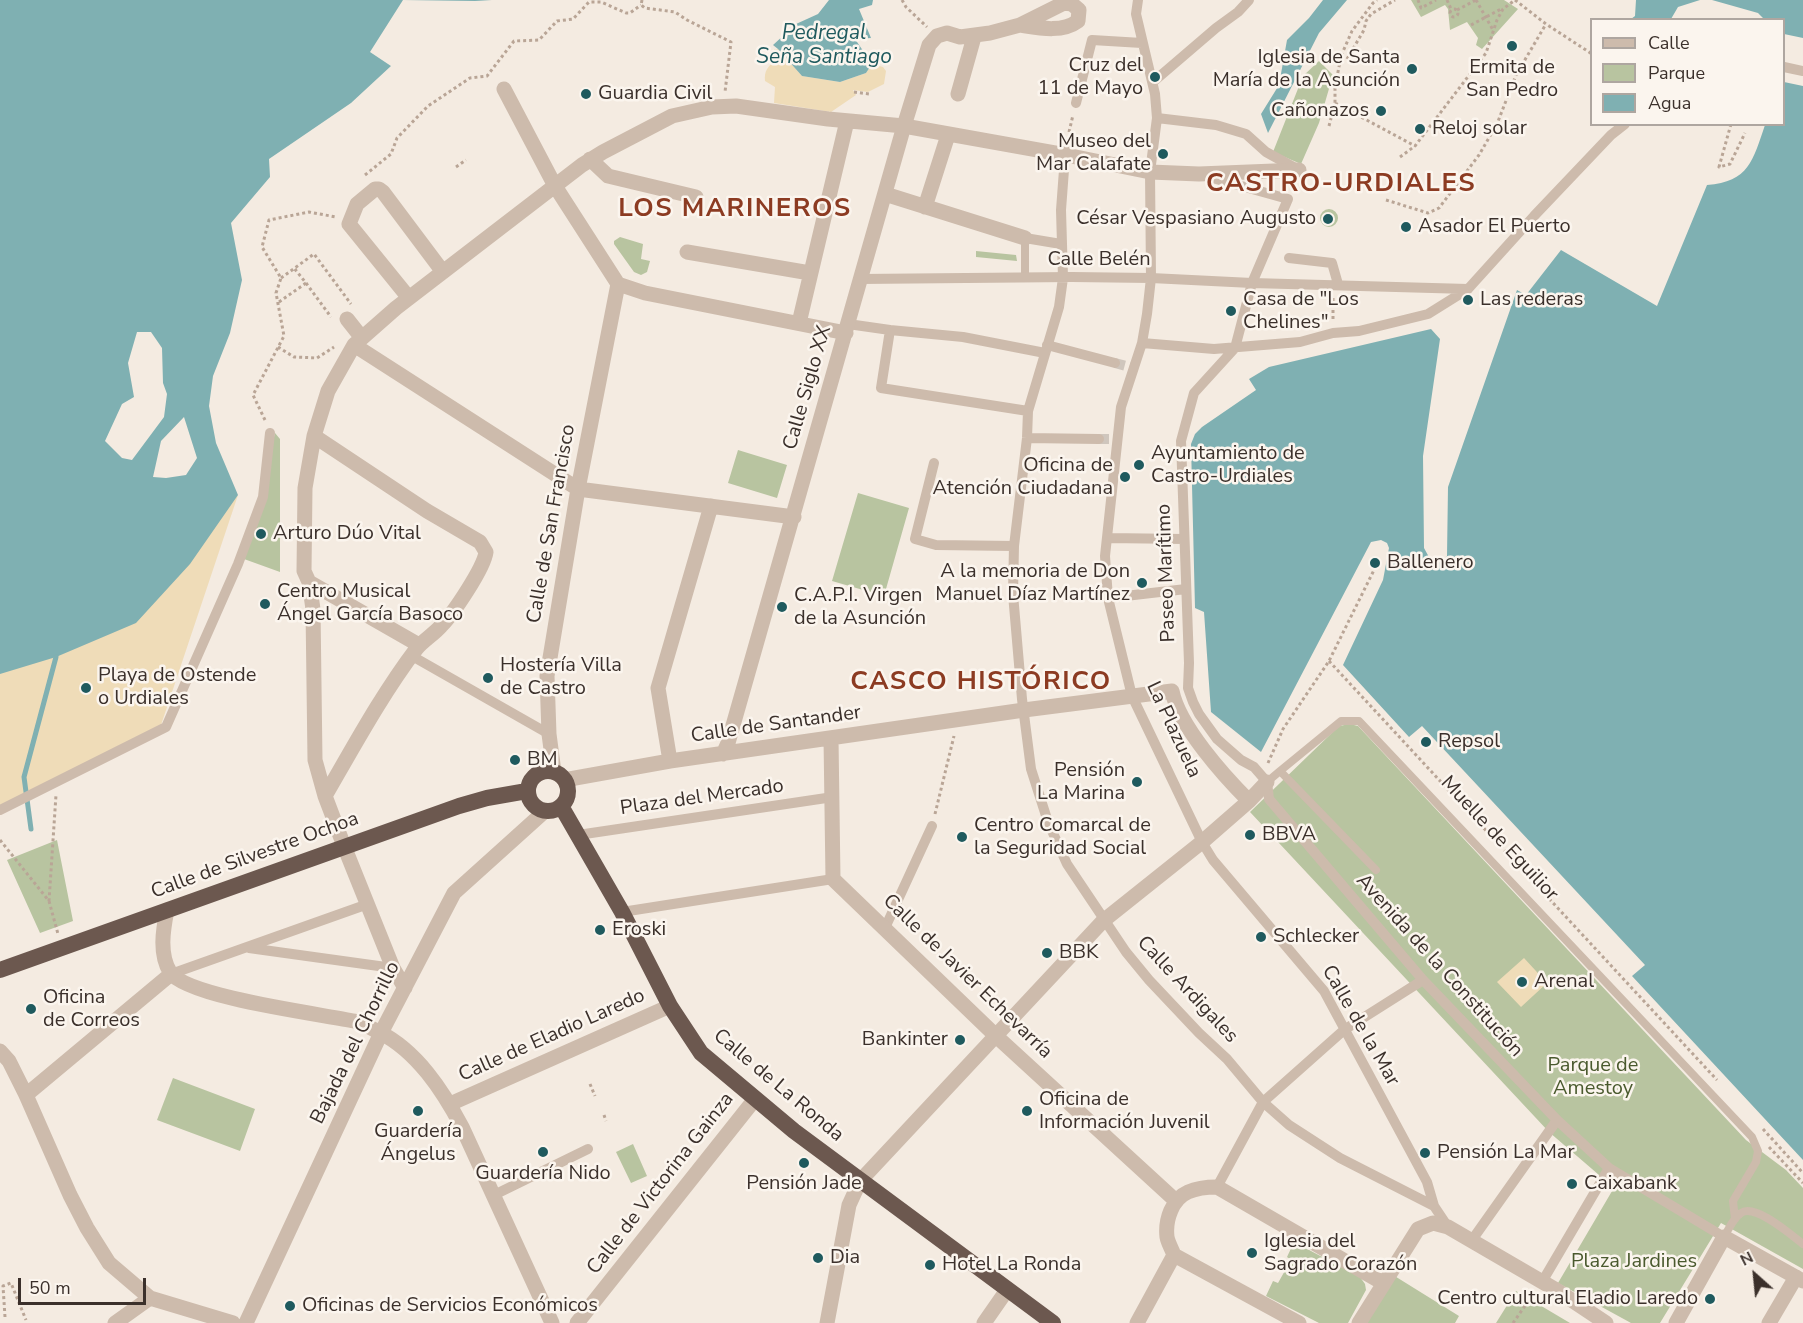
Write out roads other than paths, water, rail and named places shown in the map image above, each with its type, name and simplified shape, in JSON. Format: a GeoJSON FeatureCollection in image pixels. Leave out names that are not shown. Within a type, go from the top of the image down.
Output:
{"type":"FeatureCollection","features":[{"type":"Feature","properties":{"kind":"highway"},"geometry":{"type":"LineString","coordinates":[[548,771],[559,776],[568,791],[567,797],[553,809],[535,806],[527,791],[531,779],[548,771]]}},
{"type":"Feature","properties":{"kind":"highway","name":"Calle de Silvestre Ochoa"},"geometry":{"type":"LineString","coordinates":[[0,970],[344,846],[486,798],[527,791]]}},
{"type":"Feature","properties":{"kind":"highway","name":"Calle de La Ronda"},"geometry":{"type":"LineString","coordinates":[[553,809],[578,835],[622,912],[670,1006],[701,1053],[794,1131],[1053,1323]]}},
{"type":"Feature","properties":{"kind":"street","name":"La Plazuela"},"geometry":{"type":"LineString","coordinates":[[1138,0],[1136,14],[1153,82],[1157,118],[1150,172],[1151,278],[1142,343],[1132,367],[1115,439],[1105,561],[1108,598],[1132,696],[1202,842]]}},
{"type":"Feature","properties":{"kind":"street"},"geometry":{"type":"LineString","coordinates":[[1153,82],[1238,12],[1249,0]]}},
{"type":"Feature","properties":{"kind":"street"},"geometry":{"type":"LineString","coordinates":[[958,94],[974,37],[1020,25],[1064,3],[1073,2],[1079,10],[1078,21],[1072,25],[1055,28],[1020,25]]}},
{"type":"Feature","properties":{"kind":"street","name":"Calle Siglo XX"},"geometry":{"type":"LineString","coordinates":[[723,754],[794,517],[903,126],[929,45],[938,36],[947,33],[960,38],[974,37]]}},
{"type":"Feature","properties":{"kind":"street"},"geometry":{"type":"LineString","coordinates":[[1076,103],[1092,40],[1142,43]]}},
{"type":"Feature","properties":{"kind":"street"},"geometry":{"type":"LineString","coordinates":[[1785,67],[1803,71]]}},
{"type":"Feature","properties":{"kind":"street"},"geometry":{"type":"LineString","coordinates":[[504,89],[555,186],[618,284],[645,293],[799,323],[963,337],[1046,349],[1114,363]]}},
{"type":"Feature","properties":{"kind":"street"},"geometry":{"type":"LineString","coordinates":[[405,988],[393,968],[324,796],[315,760],[313,609],[309,582],[304,571],[305,488],[314,436],[328,391],[358,342],[408,298],[590,159],[661,121],[682,113],[712,107],[736,106],[1066,149],[1150,172],[1199,174],[1299,170]]}},
{"type":"Feature","properties":{"kind":"street"},"geometry":{"type":"LineString","coordinates":[[1157,118],[1216,125],[1246,134],[1266,152],[1299,170]]}},
{"type":"Feature","properties":{"kind":"street"},"geometry":{"type":"LineString","coordinates":[[799,323],[847,121]]}},
{"type":"Feature","properties":{"kind":"street"},"geometry":{"type":"LineString","coordinates":[[1142,343],[1214,350],[1300,342],[1333,333],[1359,331],[1428,314],[1468,289],[1534,216],[1611,135],[1622,126]]}},
{"type":"Feature","properties":{"kind":"street"},"geometry":{"type":"LineString","coordinates":[[925,207],[948,135]]}},
{"type":"Feature","properties":{"kind":"street","name":"Calle Ardigales"},"geometry":{"type":"LineString","coordinates":[[1066,149],[1061,210],[1063,278],[1059,307],[1028,411],[1014,546],[1013,594],[1031,769],[1048,822],[1067,864],[1103,921],[1126,952],[1149,981],[1198,1033],[1227,1059],[1263,1102],[1289,1125],[1340,1158],[1434,1206]]}},
{"type":"Feature","properties":{"kind":"street"},"geometry":{"type":"LineString","coordinates":[[590,159],[608,176],[696,197]]}},
{"type":"Feature","properties":{"kind":"street"},"geometry":{"type":"LineString","coordinates":[[1199,174],[1288,199],[1252,283],[1235,348]]}},
{"type":"Feature","properties":{"kind":"street"},"geometry":{"type":"LineString","coordinates":[[408,298],[350,224],[357,204],[375,189],[383,192],[443,273]]}},
{"type":"Feature","properties":{"kind":"street"},"geometry":{"type":"LineString","coordinates":[[885,194],[1024,238],[1061,244]]}},
{"type":"Feature","properties":{"kind":"street"},"geometry":{"type":"LineString","coordinates":[[687,252],[810,273]]}},
{"type":"Feature","properties":{"kind":"street"},"geometry":{"type":"LineString","coordinates":[[1289,258],[1332,263],[1335,284]]}},
{"type":"Feature","properties":{"kind":"street","name":"Calle Belén"},"geometry":{"type":"LineString","coordinates":[[861,279],[1151,278],[1468,289]]}},
{"type":"Feature","properties":{"kind":"street","name":"Calle de San Francisco"},"geometry":{"type":"LineString","coordinates":[[559,776],[549,734],[547,676],[578,489],[618,284]]}},
{"type":"Feature","properties":{"kind":"street"},"geometry":{"type":"LineString","coordinates":[[345,316],[358,342],[578,489],[794,517]]}},
{"type":"Feature","properties":{"kind":"street"},"geometry":{"type":"LineString","coordinates":[[890,330],[881,388],[1028,411]]}},
{"type":"Feature","properties":{"kind":"street","name":"Paseo Marítimo"},"geometry":{"type":"LineString","coordinates":[[1235,348],[1194,393],[1181,441],[1188,688],[1193,702],[1216,739],[1265,776]]}},
{"type":"Feature","properties":{"kind":"street"},"geometry":{"type":"LineString","coordinates":[[0,810],[166,727],[238,564],[263,497],[270,433]]}},
{"type":"Feature","properties":{"kind":"street"},"geometry":{"type":"LineString","coordinates":[[314,436],[427,512],[480,542],[486,552],[484,561],[464,595],[443,624],[416,651],[377,706],[324,796]]}},
{"type":"Feature","properties":{"kind":"street"},"geometry":{"type":"LineString","coordinates":[[1027,438],[1099,439]]}},
{"type":"Feature","properties":{"kind":"street"},"geometry":{"type":"LineString","coordinates":[[934,463],[915,539],[936,545],[1014,546]]}},
{"type":"Feature","properties":{"kind":"street"},"geometry":{"type":"LineString","coordinates":[[670,761],[658,688],[711,506]]}},
{"type":"Feature","properties":{"kind":"street"},"geometry":{"type":"LineString","coordinates":[[1107,538],[1184,539]]}},
{"type":"Feature","properties":{"kind":"street"},"geometry":{"type":"LineString","coordinates":[[309,582],[549,734]]}},
{"type":"Feature","properties":{"kind":"street"},"geometry":{"type":"LineString","coordinates":[[1108,598],[1186,589]]}},
{"type":"Feature","properties":{"kind":"street","name":"La Plazuela"},"geometry":{"type":"LineString","coordinates":[[1172,691],[1174,701],[1190,729],[1223,774],[1249,801]]}},
{"type":"Feature","properties":{"kind":"street","name":"Calle de Santander"},"geometry":{"type":"LineString","coordinates":[[559,776],[1172,691]]}},
{"type":"Feature","properties":{"kind":"street"},"geometry":{"type":"LineString","coordinates":[[622,912],[833,879],[831,738]]}},
{"type":"Feature","properties":{"kind":"street"},"geometry":{"type":"LineString","coordinates":[[827,1323],[849,1205],[860,1181],[1103,921],[1202,842],[1249,801],[1265,776]]}},
{"type":"Feature","properties":{"kind":"street","name":"Avenida de la Constitución"},"geometry":{"type":"LineString","coordinates":[[1265,776],[1269,799],[1423,980],[1557,1120],[1608,1168],[1724,1237]]}},
{"type":"Feature","properties":{"kind":"street","name":"Plaza del Mercado"},"geometry":{"type":"LineString","coordinates":[[578,835],[832,797]]}},
{"type":"Feature","properties":{"kind":"street","name":"Bajada del Chorrillo"},"geometry":{"type":"LineString","coordinates":[[246,1323],[381,1033],[454,893],[553,809]]}},
{"type":"Feature","properties":{"kind":"street"},"geometry":{"type":"LineString","coordinates":[[885,928],[932,826]]}},
{"type":"Feature","properties":{"kind":"street","name":"Calle de la Mar"},"geometry":{"type":"LineString","coordinates":[[1202,842],[1213,860],[1324,991],[1427,1182],[1434,1206]]}},
{"type":"Feature","properties":{"kind":"street","name":"Calle de Javier Echevarría"},"geometry":{"type":"LineString","coordinates":[[833,879],[996,1036],[1176,1201]]}},
{"type":"Feature","properties":{"kind":"street"},"geometry":{"type":"LineString","coordinates":[[26,1095],[171,974],[368,904]]}},
{"type":"Feature","properties":{"kind":"street"},"geometry":{"type":"LineString","coordinates":[[167,910],[163,955],[171,974],[193,988],[357,1022],[398,1043],[425,1070],[450,1104],[552,1323]]}},
{"type":"Feature","properties":{"kind":"street"},"geometry":{"type":"LineString","coordinates":[[246,948],[393,968]]}},
{"type":"Feature","properties":{"kind":"street"},"geometry":{"type":"LineString","coordinates":[[1217,1187],[1263,1102],[1344,1030],[1423,980]]}},
{"type":"Feature","properties":{"kind":"street","name":"Calle de Eladio Laredo"},"geometry":{"type":"LineString","coordinates":[[450,1104],[670,1006]]}},
{"type":"Feature","properties":{"kind":"street"},"geometry":{"type":"LineString","coordinates":[[0,1052],[9,1061],[70,1195],[109,1263],[150,1298],[233,1323]]}},
{"type":"Feature","properties":{"kind":"street","name":"Calle de Victorina Gainza"},"geometry":{"type":"LineString","coordinates":[[577,1323],[755,1099]]}},
{"type":"Feature","properties":{"kind":"street"},"geometry":{"type":"LineString","coordinates":[[1472,1240],[1557,1120]]}},
{"type":"Feature","properties":{"kind":"street"},"geometry":{"type":"LineString","coordinates":[[494,1195],[588,1149]]}},
{"type":"Feature","properties":{"kind":"street"},"geometry":{"type":"LineString","coordinates":[[1542,1282],[1608,1168]]}},
{"type":"Feature","properties":{"kind":"street"},"geometry":{"type":"LineString","coordinates":[[1299,1323],[1174,1255],[1168,1239],[1167,1221],[1176,1201],[1187,1192],[1217,1187],[1383,1283]]}},
{"type":"Feature","properties":{"kind":"street"},"geometry":{"type":"LineString","coordinates":[[1434,1206],[1448,1227]]}},
{"type":"Feature","properties":{"kind":"street"},"geometry":{"type":"LineString","coordinates":[[1359,1323],[1418,1229],[1433,1223],[1448,1227],[1472,1240],[1606,1323]]}},
{"type":"Feature","properties":{"kind":"street"},"geometry":{"type":"LineString","coordinates":[[1676,1323],[1724,1237],[1800,1279],[1769,1323]]}},
{"type":"Feature","properties":{"kind":"street"},"geometry":{"type":"LineString","coordinates":[[1137,1323],[1174,1255]]}},
{"type":"Feature","properties":{"kind":"street"},"geometry":{"type":"LineString","coordinates":[[984,1323],[1007,1290]]}},
{"type":"Feature","properties":{"kind":"street"},"geometry":{"type":"LineString","coordinates":[[115,1323],[150,1298]]}},
{"type":"Feature","properties":{"kind":"lane"},"geometry":{"type":"LineString","coordinates":[[1024,238],[1025,278]]}},
{"type":"Feature","properties":{"kind":"lane"},"geometry":{"type":"LineString","coordinates":[[1265,776],[1280,771],[1341,721],[1359,721],[1752,1137],[1758,1151],[1756,1162],[1733,1201],[1734,1219]]}},
{"type":"Feature","properties":{"kind":"lane"},"geometry":{"type":"LineString","coordinates":[[1280,771],[1376,870]]}},
{"type":"Feature","properties":{"kind":"lane"},"geometry":{"type":"LineString","coordinates":[[1724,1237],[1734,1219],[1742,1211],[1750,1210],[1771,1220],[1803,1244]]}},
{"type":"Feature","properties":{"kind":"water"},"geometry":{"type":"Polygon","coordinates":[[[0,0],[403,0],[370,52],[391,66],[351,103],[269,159],[270,177],[231,223],[242,280],[230,333],[213,376],[209,406],[216,443],[238,495],[190,564],[136,623],[56,657],[0,674],[0,0]],[[137,332],[128,363],[134,397],[122,404],[105,441],[122,458],[132,460],[164,417],[167,394],[163,383],[162,348],[151,332],[137,332]],[[184,417],[161,441],[153,477],[186,475],[197,458],[184,417]]]}},
{"type":"Feature","properties":{"kind":"water"},"geometry":{"type":"Polygon","coordinates":[[[403,0],[492,0],[475,1],[403,0]]]}},
{"type":"Feature","properties":{"kind":"water","name":"Pedregal Seña Santiago"},"geometry":{"type":"Polygon","coordinates":[[[829,0],[873,0],[872,5],[859,9],[871,38],[855,39],[872,64],[866,73],[840,82],[802,76],[773,45],[796,24],[818,14],[829,0]]]}},
{"type":"Feature","properties":{"kind":"water"},"geometry":{"type":"Polygon","coordinates":[[[1323,0],[1347,0],[1319,33],[1268,133],[1261,114],[1279,85],[1287,40],[1323,0]]]}},
{"type":"Feature","properties":{"kind":"water"},"geometry":{"type":"Polygon","coordinates":[[[1636,0],[1700,0],[1678,7],[1672,18],[1632,18],[1635,16],[1636,0]]]}},
{"type":"Feature","properties":{"kind":"water"},"geometry":{"type":"Polygon","coordinates":[[[1712,0],[1803,0],[1803,38],[1785,34],[1785,18],[1763,18],[1758,13],[1712,0]]]}},
{"type":"Feature","properties":{"kind":"water"},"geometry":{"type":"Polygon","coordinates":[[[1785,82],[1803,86],[1803,1160],[1632,976],[1645,965],[1422,726],[1409,737],[1343,665],[1383,580],[1389,548],[1387,543],[1381,540],[1371,542],[1261,752],[1211,712],[1204,612],[1195,608],[1191,444],[1195,434],[1202,427],[1256,390],[1249,379],[1269,367],[1431,329],[1440,339],[1423,456],[1424,548],[1430,559],[1444,560],[1447,556],[1448,487],[1517,290],[1526,295],[1561,250],[1657,306],[1707,185],[1721,183],[1741,174],[1757,149],[1765,126],[1785,126],[1785,82]]]}},
{"type":"Feature","properties":{"kind":"waterway"},"geometry":{"type":"LineString","coordinates":[[31,829],[24,777],[56,657]]}},
{"type":"Feature","properties":{"kind":"tunnel"},"geometry":{"type":"LineString","coordinates":[[1115,363],[1130,367]]}},
{"type":"Feature","properties":{"kind":"tunnel"},"geometry":{"type":"LineString","coordinates":[[1099,439],[1113,439]]}},
{"type":"Feature","properties":{"kind":"place","name":"Ermita de San Pedro"},"geometry":{"type":"Point","coordinates":[1512,46]}},
{"type":"Feature","properties":{"kind":"place","name":"Iglesia de Santa María de la Asunción"},"geometry":{"type":"Point","coordinates":[1412,69]}},
{"type":"Feature","properties":{"kind":"place","name":"Cruz del 11 de Mayo"},"geometry":{"type":"Point","coordinates":[1155,77]}},
{"type":"Feature","properties":{"kind":"place","name":"Guardia Civil"},"geometry":{"type":"Point","coordinates":[586,94]}},
{"type":"Feature","properties":{"kind":"place","name":"Cañonazos"},"geometry":{"type":"Point","coordinates":[1381,111]}},
{"type":"Feature","properties":{"kind":"place","name":"Reloj solar"},"geometry":{"type":"Point","coordinates":[1420,129]}},
{"type":"Feature","properties":{"kind":"place","name":"Museo del Mar Calafate"},"geometry":{"type":"Point","coordinates":[1163,154]}},
{"type":"Feature","properties":{"kind":"place","name":"César Vespasiano Augusto"},"geometry":{"type":"Point","coordinates":[1328,219]}},
{"type":"Feature","properties":{"kind":"place","name":"Asador El Puerto"},"geometry":{"type":"Point","coordinates":[1406,227]}},
{"type":"Feature","properties":{"kind":"place","name":"Las rederas"},"geometry":{"type":"Point","coordinates":[1468,300]}},
{"type":"Feature","properties":{"kind":"place","name":"Casa de \"Los Chelines\""},"geometry":{"type":"Point","coordinates":[1231,311]}},
{"type":"Feature","properties":{"kind":"place","name":"Ayuntamiento de Castro-Urdiales"},"geometry":{"type":"Point","coordinates":[1139,465]}},
{"type":"Feature","properties":{"kind":"place","name":"Oficina de Atención Ciudadana"},"geometry":{"type":"Point","coordinates":[1125,477]}},
{"type":"Feature","properties":{"kind":"place","name":"Arturo Dúo Vital"},"geometry":{"type":"Point","coordinates":[261,534]}},
{"type":"Feature","properties":{"kind":"place","name":"Ballenero"},"geometry":{"type":"Point","coordinates":[1375,563]}},
{"type":"Feature","properties":{"kind":"place","name":"A la memoria de Don Manuel Díaz Martínez"},"geometry":{"type":"Point","coordinates":[1142,583]}},
{"type":"Feature","properties":{"kind":"place","name":"Centro Musical Ángel García Basoco"},"geometry":{"type":"Point","coordinates":[265,604]}},
{"type":"Feature","properties":{"kind":"place","name":"C.A.P.I. Virgen de la Asunción"},"geometry":{"type":"Point","coordinates":[782,607]}},
{"type":"Feature","properties":{"kind":"place","name":"Hostería Villa de Castro"},"geometry":{"type":"Point","coordinates":[488,678]}},
{"type":"Feature","properties":{"kind":"place","name":"Playa de Ostende o Urdiales"},"geometry":{"type":"Point","coordinates":[86,688]}},
{"type":"Feature","properties":{"kind":"place","name":"Repsol"},"geometry":{"type":"Point","coordinates":[1426,742]}},
{"type":"Feature","properties":{"kind":"place","name":"BM"},"geometry":{"type":"Point","coordinates":[515,760]}},
{"type":"Feature","properties":{"kind":"place","name":"Pensión La Marina"},"geometry":{"type":"Point","coordinates":[1137,782]}},
{"type":"Feature","properties":{"kind":"place","name":"BBVA"},"geometry":{"type":"Point","coordinates":[1250,835]}},
{"type":"Feature","properties":{"kind":"place","name":"Centro Comarcal de la Seguridad Social"},"geometry":{"type":"Point","coordinates":[962,837]}},
{"type":"Feature","properties":{"kind":"place","name":"Eroski"},"geometry":{"type":"Point","coordinates":[600,930]}},
{"type":"Feature","properties":{"kind":"place","name":"Schlecker"},"geometry":{"type":"Point","coordinates":[1261,937]}},
{"type":"Feature","properties":{"kind":"place","name":"BBK"},"geometry":{"type":"Point","coordinates":[1047,953]}},
{"type":"Feature","properties":{"kind":"place","name":"Arenal"},"geometry":{"type":"Point","coordinates":[1522,982]}},
{"type":"Feature","properties":{"kind":"place","name":"Oficina de Correos"},"geometry":{"type":"Point","coordinates":[31,1009]}},
{"type":"Feature","properties":{"kind":"place","name":"Bankinter"},"geometry":{"type":"Point","coordinates":[960,1040]}},
{"type":"Feature","properties":{"kind":"place","name":"Guardería Ángelus"},"geometry":{"type":"Point","coordinates":[418,1111]}},
{"type":"Feature","properties":{"kind":"place","name":"Oficina de Información Juvenil"},"geometry":{"type":"Point","coordinates":[1027,1111]}},
{"type":"Feature","properties":{"kind":"place","name":"Guardería Nido"},"geometry":{"type":"Point","coordinates":[543,1152]}},
{"type":"Feature","properties":{"kind":"place","name":"Pensión La Mar"},"geometry":{"type":"Point","coordinates":[1425,1153]}},
{"type":"Feature","properties":{"kind":"place","name":"Pensión Jade"},"geometry":{"type":"Point","coordinates":[804,1163]}},
{"type":"Feature","properties":{"kind":"place","name":"Caixabank"},"geometry":{"type":"Point","coordinates":[1572,1184]}},
{"type":"Feature","properties":{"kind":"place","name":"Iglesia del Sagrado Corazón"},"geometry":{"type":"Point","coordinates":[1252,1253]}},
{"type":"Feature","properties":{"kind":"place","name":"Dia"},"geometry":{"type":"Point","coordinates":[818,1258]}},
{"type":"Feature","properties":{"kind":"place","name":"Hotel La Ronda"},"geometry":{"type":"Point","coordinates":[930,1265]}},
{"type":"Feature","properties":{"kind":"place","name":"Centro cultural Eladio Laredo"},"geometry":{"type":"Point","coordinates":[1710,1299]}},
{"type":"Feature","properties":{"kind":"place","name":"Oficinas de Servicios Económicos"},"geometry":{"type":"Point","coordinates":[290,1306]}},
{"type":"Feature","properties":{"kind":"district","name":"CASTRO-URDIALES"},"geometry":{"type":"Point","coordinates":[1341,185]}},
{"type":"Feature","properties":{"kind":"district","name":"LOS MARINEROS"},"geometry":{"type":"Point","coordinates":[735,210]}},
{"type":"Feature","properties":{"kind":"district","name":"CASCO HISTÓRICO"},"geometry":{"type":"Point","coordinates":[981,683]}},
{"type":"Feature","properties":{"kind":"park label","name":"Parque de Amestoy"},"geometry":{"type":"Point","coordinates":[1593,1078]}},
{"type":"Feature","properties":{"kind":"park label","name":"Plaza Jardines"},"geometry":{"type":"Point","coordinates":[1634,1262]}}]}
